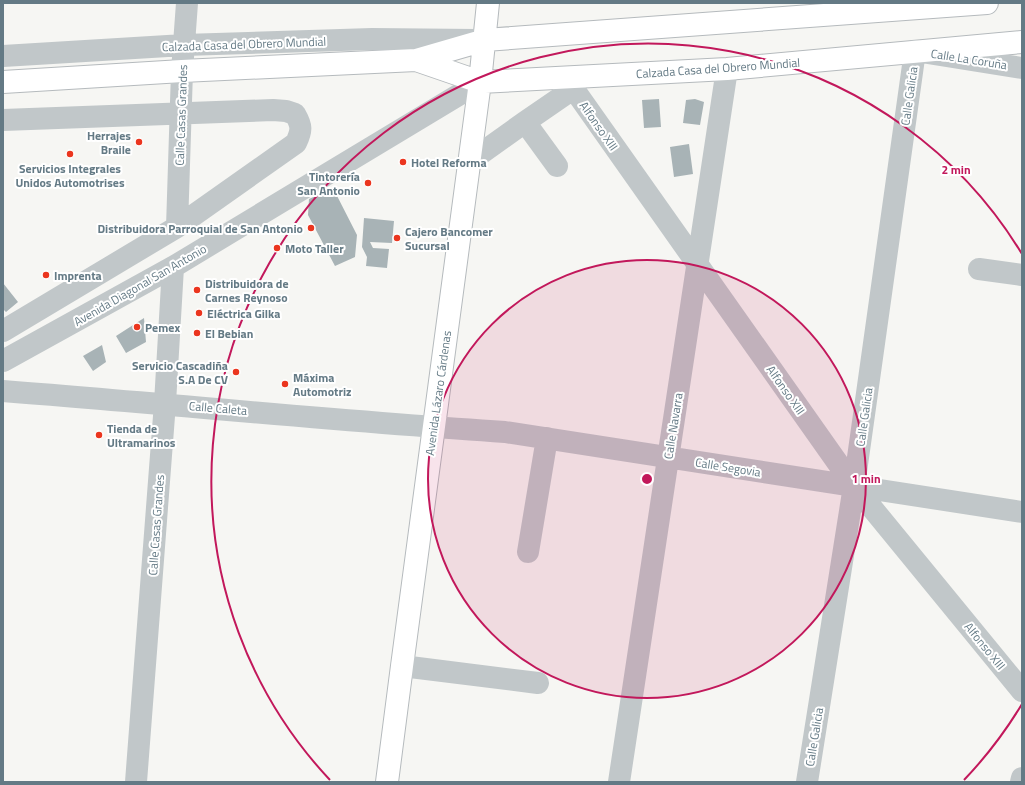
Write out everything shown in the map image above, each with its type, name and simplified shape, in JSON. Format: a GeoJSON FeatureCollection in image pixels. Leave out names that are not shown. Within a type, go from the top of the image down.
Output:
{"type":"FeatureCollection","features":[{"type":"Feature","properties":{"kind":"main road","name":"Avenida Lázaro Cárdenas"},"geometry":{"type":"LineString","coordinates":[[387,782],[480,82],[488,3]]}},
{"type":"Feature","properties":{"kind":"main road","name":"Calzada Casa del Obrero Mundial"},"geometry":{"type":"LineString","coordinates":[[3,82],[182,71],[416,60],[485,40],[988,3]]}},
{"type":"Feature","properties":{"kind":"main road","name":"Calzada Casa del Obrero Mundial"},"geometry":{"type":"LineString","coordinates":[[416,60],[480,82],[569,84],[1022,42]]}},
{"type":"Feature","properties":{"kind":"street","name":"Calle Casas Grandes"},"geometry":{"type":"LineString","coordinates":[[177,227],[182,71],[187,3]]}},
{"type":"Feature","properties":{"kind":"street","name":"Calzada Casa del Obrero Mundial"},"geometry":{"type":"LineString","coordinates":[[3,56],[184,46],[372,39],[485,40]]}},
{"type":"Feature","properties":{"kind":"street","name":"Calle La Coruña"},"geometry":{"type":"LineString","coordinates":[[915,51],[1022,68]]}},
{"type":"Feature","properties":{"kind":"street","name":"Calle Galicia"},"geometry":{"type":"LineString","coordinates":[[806,782],[854,486],[915,51]]}},
{"type":"Feature","properties":{"kind":"street","name":"Calle Navarra"},"geometry":{"type":"LineString","coordinates":[[619,782],[728,69]]}},
{"type":"Feature","properties":{"kind":"street","name":"Avenida Diagonal San Antonio"},"geometry":{"type":"LineString","coordinates":[[3,362],[173,267],[480,82]]}},
{"type":"Feature","properties":{"kind":"street","name":"Alfonso XIII"},"geometry":{"type":"LineString","coordinates":[[569,84],[854,486],[1022,691]]}},
{"type":"Feature","properties":{"kind":"street"},"geometry":{"type":"LineString","coordinates":[[469,162],[525,122],[569,84]]}},
{"type":"Feature","properties":{"kind":"street"},"geometry":{"type":"LineString","coordinates":[[3,120],[273,110],[286,111],[295,114],[300,123],[301,133],[296,143],[177,227],[3,331]]}},
{"type":"Feature","properties":{"kind":"street"},"geometry":{"type":"LineString","coordinates":[[525,122],[557,166]]}},
{"type":"Feature","properties":{"kind":"street","name":"Calle Casas Grandes"},"geometry":{"type":"LineString","coordinates":[[136,782],[165,404],[173,267]]}},
{"type":"Feature","properties":{"kind":"street"},"geometry":{"type":"LineString","coordinates":[[979,269],[1022,275]]}},
{"type":"Feature","properties":{"kind":"street","name":"Calle Caleta"},"geometry":{"type":"LineString","coordinates":[[3,391],[433,427]]}},
{"type":"Feature","properties":{"kind":"street","name":"Calle Segovia"},"geometry":{"type":"LineString","coordinates":[[433,427],[505,432],[547,438],[1022,512]]}},
{"type":"Feature","properties":{"kind":"street"},"geometry":{"type":"LineString","coordinates":[[528,552],[547,438]]}},
{"type":"Feature","properties":{"kind":"street"},"geometry":{"type":"LineString","coordinates":[[402,666],[538,682]]}},
{"type":"Feature","properties":{"kind":"street"},"geometry":{"type":"LineString","coordinates":[[1021,782],[1022,778]]}},
{"type":"Feature","properties":{"kind":"building"},"geometry":{"type":"Polygon","coordinates":[[[659,99],[661,127],[644,128],[642,100],[659,99]]]}},
{"type":"Feature","properties":{"kind":"building"},"geometry":{"type":"Polygon","coordinates":[[[695,99],[704,102],[700,125],[683,123],[686,100],[695,99]]]}},
{"type":"Feature","properties":{"kind":"building"},"geometry":{"type":"Polygon","coordinates":[[[689,144],[693,174],[674,177],[670,147],[689,144]]]}},
{"type":"Feature","properties":{"kind":"building"},"geometry":{"type":"Polygon","coordinates":[[[333,188],[357,235],[355,257],[335,266],[308,215],[309,199],[333,188]]]}},
{"type":"Feature","properties":{"kind":"building"},"geometry":{"type":"Polygon","coordinates":[[[364,218],[394,221],[392,243],[370,242],[373,248],[389,249],[387,268],[366,266],[367,257],[362,247],[364,218]]]}},
{"type":"Feature","properties":{"kind":"building"},"geometry":{"type":"Polygon","coordinates":[[[3,283],[18,302],[6,312],[3,309],[3,283]]]}},
{"type":"Feature","properties":{"kind":"building","name":"Pemex"},"geometry":{"type":"Polygon","coordinates":[[[144,318],[146,342],[126,353],[116,336],[144,318]]]}},
{"type":"Feature","properties":{"kind":"building"},"geometry":{"type":"Polygon","coordinates":[[[102,345],[106,362],[93,371],[83,356],[102,345]]]}},
{"type":"Feature","properties":{"kind":"place","name":"Herrajes Braile"},"geometry":{"type":"Point","coordinates":[139,142]}},
{"type":"Feature","properties":{"kind":"place","name":"Servicios Integrales Unidos Automotrises"},"geometry":{"type":"Point","coordinates":[70,154]}},
{"type":"Feature","properties":{"kind":"place","name":"Hotel Reforma"},"geometry":{"type":"Point","coordinates":[403,162]}},
{"type":"Feature","properties":{"kind":"place","name":"Tintorería San Antonio"},"geometry":{"type":"Point","coordinates":[368,183]}},
{"type":"Feature","properties":{"kind":"place","name":"Distribuidora Parroquial de San Antonio"},"geometry":{"type":"Point","coordinates":[311,228]}},
{"type":"Feature","properties":{"kind":"place","name":"Cajero Bancomer Sucursal"},"geometry":{"type":"Point","coordinates":[397,238]}},
{"type":"Feature","properties":{"kind":"place","name":"Moto Taller"},"geometry":{"type":"Point","coordinates":[277,248]}},
{"type":"Feature","properties":{"kind":"place","name":"Imprenta"},"geometry":{"type":"Point","coordinates":[46,275]}},
{"type":"Feature","properties":{"kind":"place","name":"Distribuidora de Carnes Reynoso"},"geometry":{"type":"Point","coordinates":[197,290]}},
{"type":"Feature","properties":{"kind":"place","name":"Eléctrica Gilka"},"geometry":{"type":"Point","coordinates":[199,313]}},
{"type":"Feature","properties":{"kind":"place","name":"Pemex"},"geometry":{"type":"Point","coordinates":[137,327]}},
{"type":"Feature","properties":{"kind":"place","name":"El Bebian"},"geometry":{"type":"Point","coordinates":[197,333]}},
{"type":"Feature","properties":{"kind":"place","name":"Servicio Cascadiña S.A De CV"},"geometry":{"type":"Point","coordinates":[236,372]}},
{"type":"Feature","properties":{"kind":"place","name":"Máxima Automotriz"},"geometry":{"type":"Point","coordinates":[285,384]}},
{"type":"Feature","properties":{"kind":"place","name":"Tienda de Ultramarinos"},"geometry":{"type":"Point","coordinates":[99,435]}}]}
